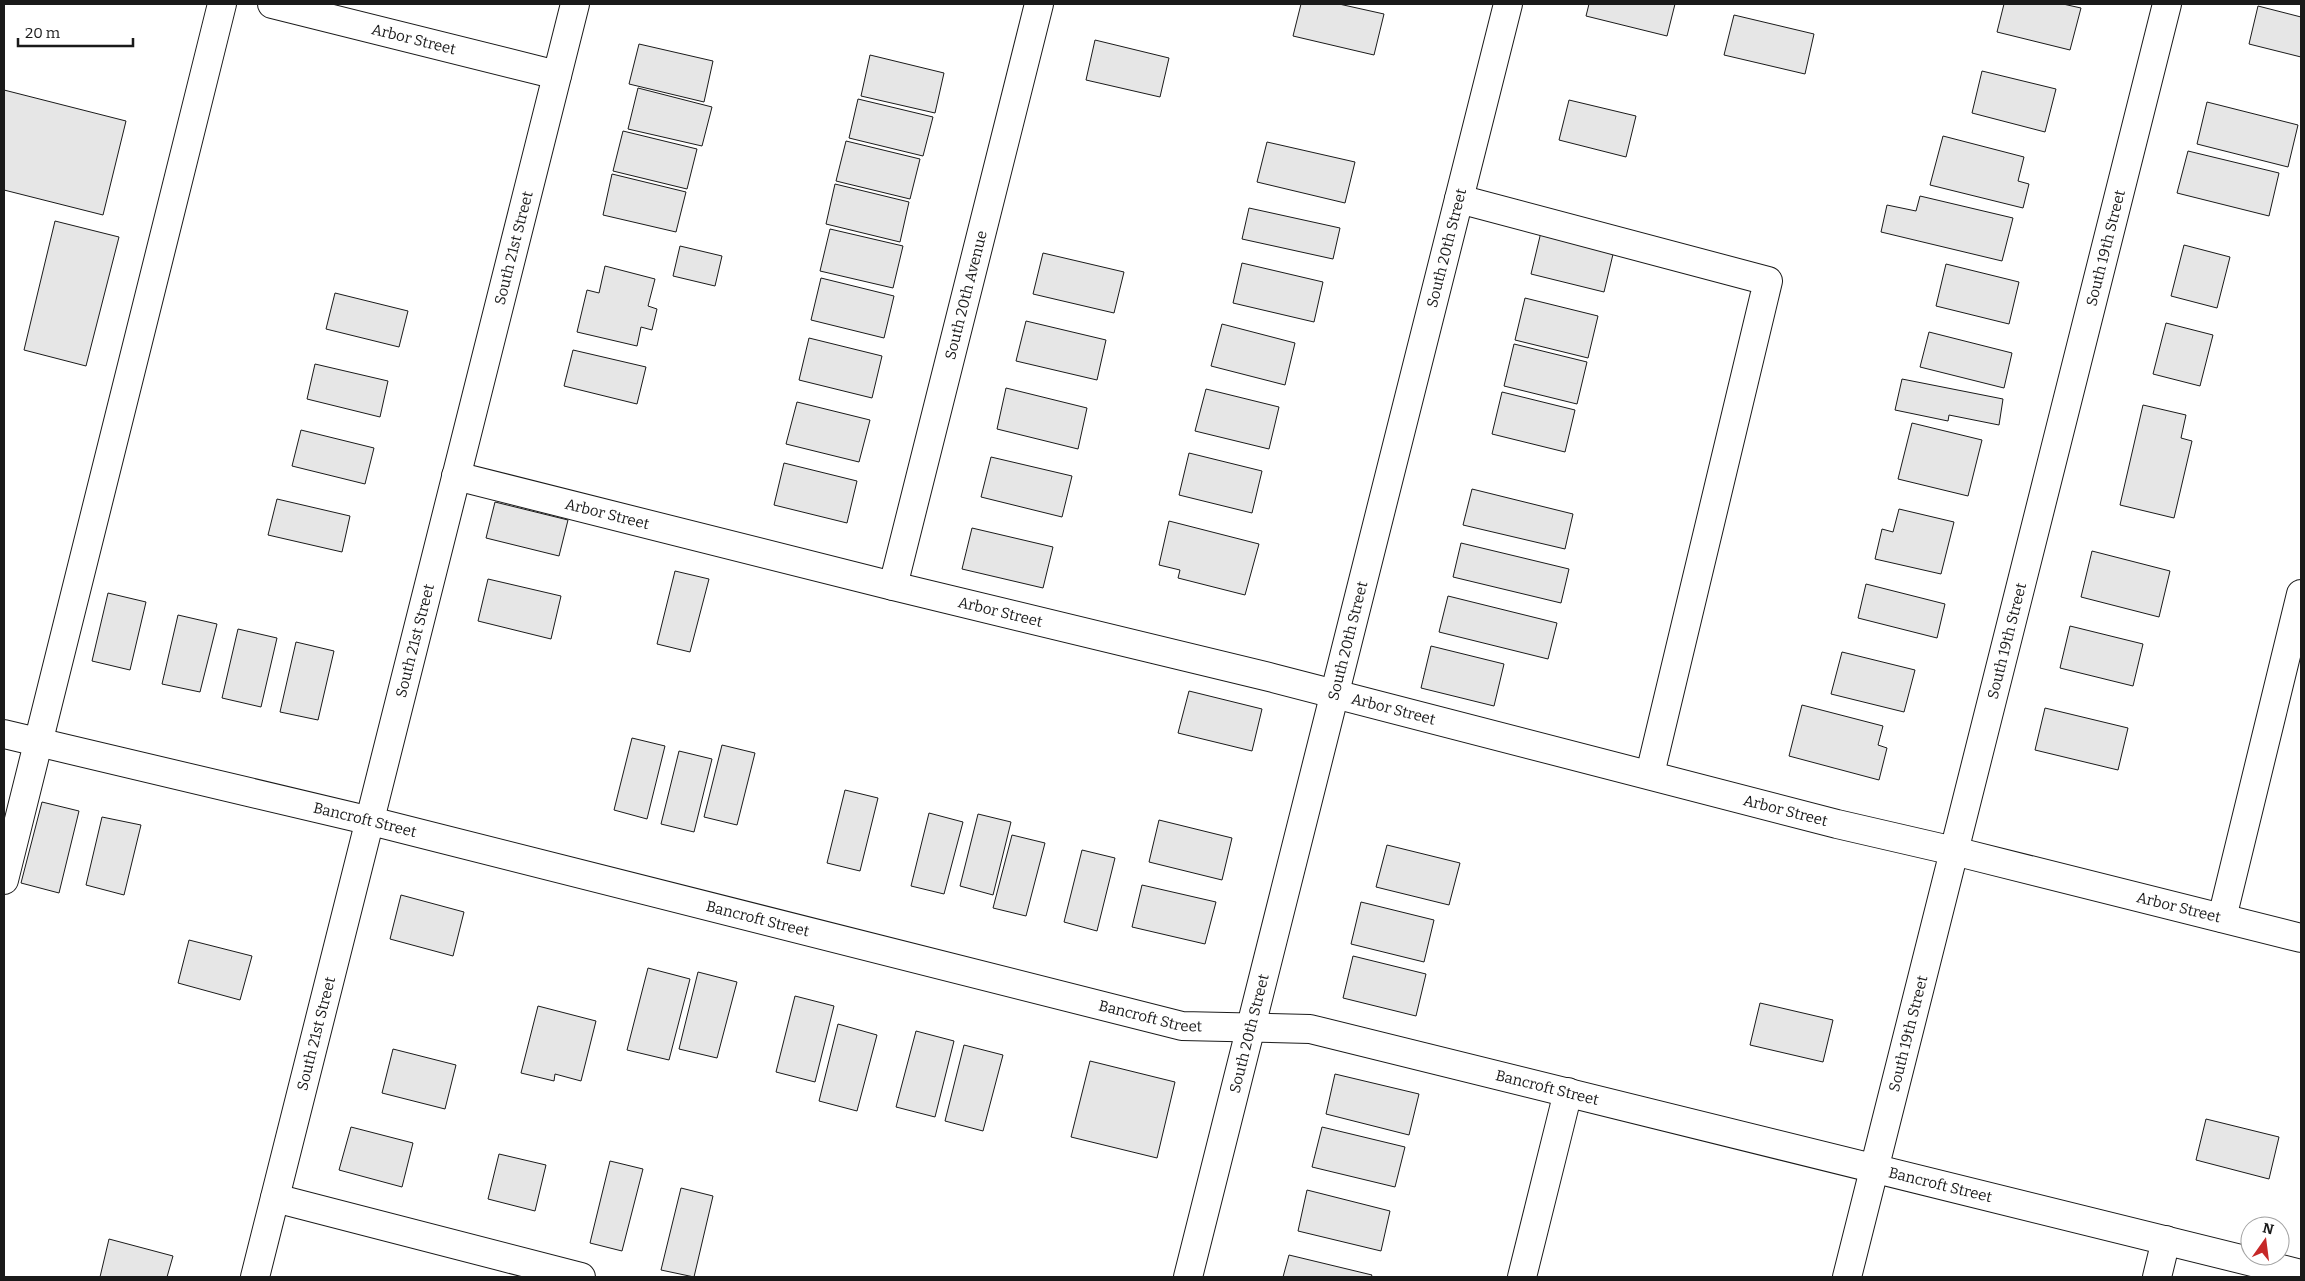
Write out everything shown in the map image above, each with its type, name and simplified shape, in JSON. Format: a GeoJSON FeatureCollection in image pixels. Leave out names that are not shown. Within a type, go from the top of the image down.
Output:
{"type":"FeatureCollection","features":[{"type":"Feature","properties":{"kind":"street"},"geometry":{"type":"LineString","coordinates":[[4,880],[222,4]]}},
{"type":"Feature","properties":{"kind":"street","name":"Arbor Street"},"geometry":{"type":"LineString","coordinates":[[272,4],[557,75]]}},
{"type":"Feature","properties":{"kind":"street","name":"South 21st Street"},"geometry":{"type":"LineString","coordinates":[[255,1277],[575,4]]}},
{"type":"Feature","properties":{"kind":"street","name":"South 20th Avenue"},"geometry":{"type":"LineString","coordinates":[[893,586],[1039,4]]}},
{"type":"Feature","properties":{"kind":"street","name":"South 20th Street"},"geometry":{"type":"LineString","coordinates":[[1188,1277],[1508,4]]}},
{"type":"Feature","properties":{"kind":"street","name":"South 19th Street"},"geometry":{"type":"LineString","coordinates":[[1847,1277],[2167,4]]}},
{"type":"Feature","properties":{"kind":"street"},"geometry":{"type":"LineString","coordinates":[[1459,199],[1768,281],[1650,774]]}},
{"type":"Feature","properties":{"kind":"street","name":"Arbor Street"},"geometry":{"type":"LineString","coordinates":[[456,476],[893,586],[1263,676],[1334,696],[1650,774],[1837,824],[1954,851],[2301,938]]}},
{"type":"Feature","properties":{"kind":"street"},"geometry":{"type":"LineString","coordinates":[[2222,918],[2301,594]]}},
{"type":"Feature","properties":{"kind":"street","name":"Bancroft Street"},"geometry":{"type":"LineString","coordinates":[[4,734],[371,821],[1182,1026],[1310,1029],[2301,1274]]}},
{"type":"Feature","properties":{"kind":"street"},"geometry":{"type":"LineString","coordinates":[[1522,1277],[1568,1092]]}},
{"type":"Feature","properties":{"kind":"street"},"geometry":{"type":"LineString","coordinates":[[275,1198],[581,1277]]}},
{"type":"Feature","properties":{"kind":"street"},"geometry":{"type":"LineString","coordinates":[[2157,1277],[2166,1240]]}},
{"type":"Feature","properties":{"kind":"building"},"geometry":{"type":"Polygon","coordinates":[[[1301,4],[1339,4],[1384,14],[1374,55],[1293,36],[1301,4]]]}},
{"type":"Feature","properties":{"kind":"building"},"geometry":{"type":"Polygon","coordinates":[[[1589,4],[1675,4],[1667,36],[1586,16],[1589,4]]]}},
{"type":"Feature","properties":{"kind":"building"},"geometry":{"type":"Polygon","coordinates":[[[2004,4],[2063,4],[2081,8],[2070,50],[1997,32],[2004,4]]]}},
{"type":"Feature","properties":{"kind":"building"},"geometry":{"type":"Polygon","coordinates":[[[2258,6],[2301,17],[2301,57],[2249,44],[2258,6]]]}},
{"type":"Feature","properties":{"kind":"building"},"geometry":{"type":"Polygon","coordinates":[[[1734,15],[1814,34],[1805,74],[1724,55],[1734,15]]]}},
{"type":"Feature","properties":{"kind":"building"},"geometry":{"type":"Polygon","coordinates":[[[1095,40],[1169,58],[1160,97],[1086,80],[1095,40]]]}},
{"type":"Feature","properties":{"kind":"building"},"geometry":{"type":"Polygon","coordinates":[[[639,44],[713,61],[704,102],[629,84],[639,44]]]}},
{"type":"Feature","properties":{"kind":"building"},"geometry":{"type":"Polygon","coordinates":[[[870,55],[944,73],[935,113],[861,96],[870,55]]]}},
{"type":"Feature","properties":{"kind":"building"},"geometry":{"type":"Polygon","coordinates":[[[1982,71],[2056,89],[2045,132],[1972,113],[1982,71]]]}},
{"type":"Feature","properties":{"kind":"building"},"geometry":{"type":"Polygon","coordinates":[[[638,88],[712,107],[702,146],[628,129],[638,88]]]}},
{"type":"Feature","properties":{"kind":"building"},"geometry":{"type":"Polygon","coordinates":[[[4,90],[126,121],[103,215],[4,190],[4,90]]]}},
{"type":"Feature","properties":{"kind":"building"},"geometry":{"type":"Polygon","coordinates":[[[858,99],[933,117],[923,156],[849,138],[858,99]]]}},
{"type":"Feature","properties":{"kind":"building"},"geometry":{"type":"Polygon","coordinates":[[[1569,100],[1636,116],[1626,157],[1559,140],[1569,100]]]}},
{"type":"Feature","properties":{"kind":"building"},"geometry":{"type":"Polygon","coordinates":[[[2207,102],[2298,125],[2288,167],[2197,144],[2207,102]]]}},
{"type":"Feature","properties":{"kind":"building"},"geometry":{"type":"Polygon","coordinates":[[[623,131],[697,149],[687,189],[613,171],[623,131]]]}},
{"type":"Feature","properties":{"kind":"building"},"geometry":{"type":"Polygon","coordinates":[[[1943,136],[2024,157],[2018,181],[2029,184],[2023,208],[1930,185],[1943,136]]]}},
{"type":"Feature","properties":{"kind":"building"},"geometry":{"type":"Polygon","coordinates":[[[846,141],[920,159],[910,199],[836,181],[846,141]]]}},
{"type":"Feature","properties":{"kind":"building"},"geometry":{"type":"Polygon","coordinates":[[[1267,142],[1355,162],[1345,203],[1257,182],[1267,142]]]}},
{"type":"Feature","properties":{"kind":"building"},"geometry":{"type":"Polygon","coordinates":[[[2188,151],[2279,173],[2269,216],[2177,193],[2188,151]]]}},
{"type":"Feature","properties":{"kind":"building"},"geometry":{"type":"Polygon","coordinates":[[[612,174],[686,192],[676,232],[603,215],[612,174]]]}},
{"type":"Feature","properties":{"kind":"building"},"geometry":{"type":"Polygon","coordinates":[[[835,184],[909,202],[900,242],[826,224],[835,184]]]}},
{"type":"Feature","properties":{"kind":"building"},"geometry":{"type":"Polygon","coordinates":[[[1920,196],[2013,218],[2002,261],[1881,232],[1887,205],[1916,211],[1920,196]]]}},
{"type":"Feature","properties":{"kind":"building"},"geometry":{"type":"Polygon","coordinates":[[[1249,208],[1340,228],[1333,259],[1242,239],[1249,208]]]}},
{"type":"Feature","properties":{"kind":"building"},"geometry":{"type":"Polygon","coordinates":[[[55,221],[119,237],[86,366],[24,350],[55,221]]]}},
{"type":"Feature","properties":{"kind":"building"},"geometry":{"type":"Polygon","coordinates":[[[830,229],[903,246],[893,288],[820,271],[830,229]]]}},
{"type":"Feature","properties":{"kind":"building"},"geometry":{"type":"Polygon","coordinates":[[[1541,232],[1614,250],[1604,292],[1531,274],[1541,232]]]}},
{"type":"Feature","properties":{"kind":"building"},"geometry":{"type":"Polygon","coordinates":[[[2184,245],[2230,257],[2217,308],[2171,296],[2184,245]]]}},
{"type":"Feature","properties":{"kind":"building"},"geometry":{"type":"Polygon","coordinates":[[[680,246],[722,256],[715,286],[673,276],[680,246]]]}},
{"type":"Feature","properties":{"kind":"building"},"geometry":{"type":"Polygon","coordinates":[[[1043,253],[1124,272],[1114,313],[1033,294],[1043,253]]]}},
{"type":"Feature","properties":{"kind":"building"},"geometry":{"type":"Polygon","coordinates":[[[1242,263],[1323,282],[1314,322],[1233,303],[1242,263]]]}},
{"type":"Feature","properties":{"kind":"building"},"geometry":{"type":"Polygon","coordinates":[[[1946,264],[2019,282],[2009,324],[1936,306],[1946,264]]]}},
{"type":"Feature","properties":{"kind":"building"},"geometry":{"type":"Polygon","coordinates":[[[605,266],[655,279],[648,306],[657,309],[652,330],[641,327],[637,346],[577,332],[587,290],[599,293],[605,266]]]}},
{"type":"Feature","properties":{"kind":"building"},"geometry":{"type":"Polygon","coordinates":[[[821,278],[894,296],[884,338],[811,320],[821,278]]]}},
{"type":"Feature","properties":{"kind":"building"},"geometry":{"type":"Polygon","coordinates":[[[335,293],[408,311],[399,347],[326,329],[335,293]]]}},
{"type":"Feature","properties":{"kind":"building"},"geometry":{"type":"Polygon","coordinates":[[[1525,298],[1598,316],[1588,358],[1515,340],[1525,298]]]}},
{"type":"Feature","properties":{"kind":"building"},"geometry":{"type":"Polygon","coordinates":[[[1026,321],[1106,340],[1097,380],[1016,361],[1026,321]]]}},
{"type":"Feature","properties":{"kind":"building"},"geometry":{"type":"Polygon","coordinates":[[[2166,323],[2213,335],[2200,386],[2153,374],[2166,323]]]}},
{"type":"Feature","properties":{"kind":"building"},"geometry":{"type":"Polygon","coordinates":[[[1222,324],[1295,343],[1285,385],[1211,366],[1222,324]]]}},
{"type":"Feature","properties":{"kind":"building"},"geometry":{"type":"Polygon","coordinates":[[[1929,332],[2012,353],[2004,388],[1920,367],[1929,332]]]}},
{"type":"Feature","properties":{"kind":"building"},"geometry":{"type":"Polygon","coordinates":[[[809,338],[882,356],[872,398],[799,380],[809,338]]]}},
{"type":"Feature","properties":{"kind":"building"},"geometry":{"type":"Polygon","coordinates":[[[1514,344],[1587,362],[1577,404],[1504,386],[1514,344]]]}},
{"type":"Feature","properties":{"kind":"building"},"geometry":{"type":"Polygon","coordinates":[[[573,350],[646,367],[637,404],[564,386],[573,350]]]}},
{"type":"Feature","properties":{"kind":"building"},"geometry":{"type":"Polygon","coordinates":[[[315,364],[388,381],[380,417],[307,399],[315,364]]]}},
{"type":"Feature","properties":{"kind":"building"},"geometry":{"type":"Polygon","coordinates":[[[1902,379],[2003,399],[1999,425],[1949,415],[1948,421],[1895,410],[1902,379]]]}},
{"type":"Feature","properties":{"kind":"building"},"geometry":{"type":"Polygon","coordinates":[[[1006,388],[1087,408],[1078,449],[997,429],[1006,388]]]}},
{"type":"Feature","properties":{"kind":"building"},"geometry":{"type":"Polygon","coordinates":[[[1206,389],[1279,407],[1269,449],[1195,431],[1206,389]]]}},
{"type":"Feature","properties":{"kind":"building"},"geometry":{"type":"Polygon","coordinates":[[[1502,392],[1575,410],[1565,452],[1492,434],[1502,392]]]}},
{"type":"Feature","properties":{"kind":"building"},"geometry":{"type":"Polygon","coordinates":[[[797,402],[870,420],[859,462],[786,444],[797,402]]]}},
{"type":"Feature","properties":{"kind":"building"},"geometry":{"type":"Polygon","coordinates":[[[2143,405],[2186,415],[2181,438],[2192,441],[2174,518],[2120,505],[2143,405]]]}},
{"type":"Feature","properties":{"kind":"building"},"geometry":{"type":"Polygon","coordinates":[[[1912,423],[1982,440],[1968,496],[1898,479],[1912,423]]]}},
{"type":"Feature","properties":{"kind":"building"},"geometry":{"type":"Polygon","coordinates":[[[301,430],[374,448],[365,484],[292,466],[301,430]]]}},
{"type":"Feature","properties":{"kind":"building"},"geometry":{"type":"Polygon","coordinates":[[[1189,453],[1262,471],[1252,513],[1179,495],[1189,453]]]}},
{"type":"Feature","properties":{"kind":"building"},"geometry":{"type":"Polygon","coordinates":[[[991,457],[1072,476],[1062,517],[981,497],[991,457]]]}},
{"type":"Feature","properties":{"kind":"building"},"geometry":{"type":"Polygon","coordinates":[[[784,463],[857,481],[847,523],[774,505],[784,463]]]}},
{"type":"Feature","properties":{"kind":"building"},"geometry":{"type":"Polygon","coordinates":[[[1472,489],[1573,514],[1565,549],[1463,525],[1472,489]]]}},
{"type":"Feature","properties":{"kind":"building"},"geometry":{"type":"Polygon","coordinates":[[[277,499],[350,516],[342,552],[268,535],[277,499]]]}},
{"type":"Feature","properties":{"kind":"building"},"geometry":{"type":"Polygon","coordinates":[[[495,502],[568,520],[559,556],[486,538],[495,502]]]}},
{"type":"Feature","properties":{"kind":"building"},"geometry":{"type":"Polygon","coordinates":[[[1899,509],[1954,522],[1941,574],[1875,559],[1882,529],[1893,532],[1899,509]]]}},
{"type":"Feature","properties":{"kind":"building"},"geometry":{"type":"Polygon","coordinates":[[[1169,521],[1259,544],[1245,595],[1178,578],[1180,570],[1159,565],[1169,521]]]}},
{"type":"Feature","properties":{"kind":"building"},"geometry":{"type":"Polygon","coordinates":[[[972,528],[1053,547],[1043,588],[962,569],[972,528]]]}},
{"type":"Feature","properties":{"kind":"building"},"geometry":{"type":"Polygon","coordinates":[[[1461,543],[1569,569],[1561,603],[1453,577],[1461,543]]]}},
{"type":"Feature","properties":{"kind":"building"},"geometry":{"type":"Polygon","coordinates":[[[2092,551],[2170,571],[2159,617],[2081,597],[2092,551]]]}},
{"type":"Feature","properties":{"kind":"building"},"geometry":{"type":"Polygon","coordinates":[[[675,571],[709,579],[690,652],[657,644],[675,571]]]}},
{"type":"Feature","properties":{"kind":"building"},"geometry":{"type":"Polygon","coordinates":[[[488,579],[561,596],[551,639],[478,621],[488,579]]]}},
{"type":"Feature","properties":{"kind":"building"},"geometry":{"type":"Polygon","coordinates":[[[1866,584],[1945,604],[1937,638],[1858,618],[1866,584]]]}},
{"type":"Feature","properties":{"kind":"building"},"geometry":{"type":"Polygon","coordinates":[[[108,593],[146,602],[130,670],[92,661],[108,593]]]}},
{"type":"Feature","properties":{"kind":"building"},"geometry":{"type":"Polygon","coordinates":[[[1448,596],[1557,623],[1548,659],[1439,632],[1448,596]]]}},
{"type":"Feature","properties":{"kind":"building"},"geometry":{"type":"Polygon","coordinates":[[[178,615],[217,624],[200,692],[162,684],[178,615]]]}},
{"type":"Feature","properties":{"kind":"building"},"geometry":{"type":"Polygon","coordinates":[[[2070,626],[2143,644],[2133,686],[2060,668],[2070,626]]]}},
{"type":"Feature","properties":{"kind":"building"},"geometry":{"type":"Polygon","coordinates":[[[238,629],[277,638],[261,707],[222,698],[238,629]]]}},
{"type":"Feature","properties":{"kind":"building"},"geometry":{"type":"Polygon","coordinates":[[[296,642],[334,651],[318,720],[280,712],[296,642]]]}},
{"type":"Feature","properties":{"kind":"building"},"geometry":{"type":"Polygon","coordinates":[[[1431,646],[1504,664],[1494,706],[1421,688],[1431,646]]]}},
{"type":"Feature","properties":{"kind":"building"},"geometry":{"type":"Polygon","coordinates":[[[1842,652],[1915,670],[1904,712],[1831,694],[1842,652]]]}},
{"type":"Feature","properties":{"kind":"building"},"geometry":{"type":"Polygon","coordinates":[[[1189,691],[1262,709],[1252,751],[1178,733],[1189,691]]]}},
{"type":"Feature","properties":{"kind":"building"},"geometry":{"type":"Polygon","coordinates":[[[1802,705],[1883,726],[1878,745],[1887,748],[1879,780],[1789,756],[1802,705]]]}},
{"type":"Feature","properties":{"kind":"building"},"geometry":{"type":"Polygon","coordinates":[[[2045,708],[2128,728],[2118,770],[2035,750],[2045,708]]]}},
{"type":"Feature","properties":{"kind":"building"},"geometry":{"type":"Polygon","coordinates":[[[632,738],[665,746],[647,819],[614,810],[632,738]]]}},
{"type":"Feature","properties":{"kind":"building"},"geometry":{"type":"Polygon","coordinates":[[[722,745],[755,753],[737,825],[704,817],[722,745]]]}},
{"type":"Feature","properties":{"kind":"building"},"geometry":{"type":"Polygon","coordinates":[[[679,751],[712,759],[694,832],[661,824],[679,751]]]}},
{"type":"Feature","properties":{"kind":"building"},"geometry":{"type":"Polygon","coordinates":[[[845,790],[878,798],[860,871],[827,863],[845,790]]]}},
{"type":"Feature","properties":{"kind":"building"},"geometry":{"type":"Polygon","coordinates":[[[42,802],[79,811],[59,893],[21,883],[42,802]]]}},
{"type":"Feature","properties":{"kind":"building"},"geometry":{"type":"Polygon","coordinates":[[[929,813],[963,822],[944,894],[911,886],[929,813]]]}},
{"type":"Feature","properties":{"kind":"building"},"geometry":{"type":"Polygon","coordinates":[[[978,814],[1011,822],[993,895],[960,886],[978,814]]]}},
{"type":"Feature","properties":{"kind":"building"},"geometry":{"type":"Polygon","coordinates":[[[102,817],[141,825],[124,895],[86,885],[102,817]]]}},
{"type":"Feature","properties":{"kind":"building"},"geometry":{"type":"Polygon","coordinates":[[[1159,820],[1232,838],[1222,880],[1149,862],[1159,820]]]}},
{"type":"Feature","properties":{"kind":"building"},"geometry":{"type":"Polygon","coordinates":[[[1012,835],[1045,843],[1026,916],[993,908],[1012,835]]]}},
{"type":"Feature","properties":{"kind":"building"},"geometry":{"type":"Polygon","coordinates":[[[1387,845],[1460,863],[1449,905],[1376,887],[1387,845]]]}},
{"type":"Feature","properties":{"kind":"building"},"geometry":{"type":"Polygon","coordinates":[[[1082,850],[1115,858],[1097,931],[1064,922],[1082,850]]]}},
{"type":"Feature","properties":{"kind":"building"},"geometry":{"type":"Polygon","coordinates":[[[1142,885],[1216,902],[1205,944],[1132,927],[1142,885]]]}},
{"type":"Feature","properties":{"kind":"building"},"geometry":{"type":"Polygon","coordinates":[[[401,895],[464,912],[453,956],[390,939],[401,895]]]}},
{"type":"Feature","properties":{"kind":"building"},"geometry":{"type":"Polygon","coordinates":[[[1361,902],[1434,920],[1424,962],[1351,944],[1361,902]]]}},
{"type":"Feature","properties":{"kind":"building"},"geometry":{"type":"Polygon","coordinates":[[[189,940],[252,956],[240,1000],[178,983],[189,940]]]}},
{"type":"Feature","properties":{"kind":"building"},"geometry":{"type":"Polygon","coordinates":[[[1353,956],[1426,974],[1416,1016],[1343,998],[1353,956]]]}},
{"type":"Feature","properties":{"kind":"building"},"geometry":{"type":"Polygon","coordinates":[[[648,968],[690,979],[669,1060],[627,1050],[648,968]]]}},
{"type":"Feature","properties":{"kind":"building"},"geometry":{"type":"Polygon","coordinates":[[[698,972],[737,982],[717,1058],[679,1049],[698,972]]]}},
{"type":"Feature","properties":{"kind":"building"},"geometry":{"type":"Polygon","coordinates":[[[795,996],[834,1006],[815,1082],[776,1072],[795,996]]]}},
{"type":"Feature","properties":{"kind":"building"},"geometry":{"type":"Polygon","coordinates":[[[1760,1003],[1833,1020],[1823,1062],[1750,1045],[1760,1003]]]}},
{"type":"Feature","properties":{"kind":"building"},"geometry":{"type":"Polygon","coordinates":[[[538,1006],[596,1021],[581,1081],[555,1074],[554,1081],[521,1073],[538,1006]]]}},
{"type":"Feature","properties":{"kind":"building"},"geometry":{"type":"Polygon","coordinates":[[[838,1024],[877,1035],[857,1111],[819,1101],[838,1024]]]}},
{"type":"Feature","properties":{"kind":"building"},"geometry":{"type":"Polygon","coordinates":[[[916,1031],[954,1041],[935,1117],[896,1107],[916,1031]]]}},
{"type":"Feature","properties":{"kind":"building"},"geometry":{"type":"Polygon","coordinates":[[[964,1045],[1003,1055],[983,1131],[945,1121],[964,1045]]]}},
{"type":"Feature","properties":{"kind":"building"},"geometry":{"type":"Polygon","coordinates":[[[393,1049],[456,1065],[445,1109],[382,1093],[393,1049]]]}},
{"type":"Feature","properties":{"kind":"building"},"geometry":{"type":"Polygon","coordinates":[[[1090,1061],[1175,1082],[1157,1158],[1071,1137],[1090,1061]]]}},
{"type":"Feature","properties":{"kind":"building"},"geometry":{"type":"Polygon","coordinates":[[[1335,1074],[1419,1094],[1409,1135],[1326,1114],[1335,1074]]]}},
{"type":"Feature","properties":{"kind":"building"},"geometry":{"type":"Polygon","coordinates":[[[2206,1119],[2279,1137],[2269,1179],[2196,1160],[2206,1119]]]}},
{"type":"Feature","properties":{"kind":"building"},"geometry":{"type":"Polygon","coordinates":[[[351,1127],[413,1143],[402,1187],[339,1170],[351,1127]]]}},
{"type":"Feature","properties":{"kind":"building"},"geometry":{"type":"Polygon","coordinates":[[[1322,1127],[1405,1147],[1395,1187],[1312,1167],[1322,1127]]]}},
{"type":"Feature","properties":{"kind":"building"},"geometry":{"type":"Polygon","coordinates":[[[499,1154],[546,1165],[535,1211],[488,1199],[499,1154]]]}},
{"type":"Feature","properties":{"kind":"building"},"geometry":{"type":"Polygon","coordinates":[[[610,1161],[643,1169],[622,1251],[590,1243],[610,1161]]]}},
{"type":"Feature","properties":{"kind":"building"},"geometry":{"type":"Polygon","coordinates":[[[681,1188],[713,1196],[694,1277],[661,1270],[681,1188]]]}},
{"type":"Feature","properties":{"kind":"building"},"geometry":{"type":"Polygon","coordinates":[[[1307,1190],[1390,1211],[1381,1251],[1298,1231],[1307,1190]]]}},
{"type":"Feature","properties":{"kind":"building"},"geometry":{"type":"Polygon","coordinates":[[[109,1239],[173,1256],[167,1277],[100,1277],[109,1239]]]}},
{"type":"Feature","properties":{"kind":"building"},"geometry":{"type":"Polygon","coordinates":[[[1289,1255],[1372,1275],[1371,1277],[1283,1277],[1289,1255]]]}}]}
